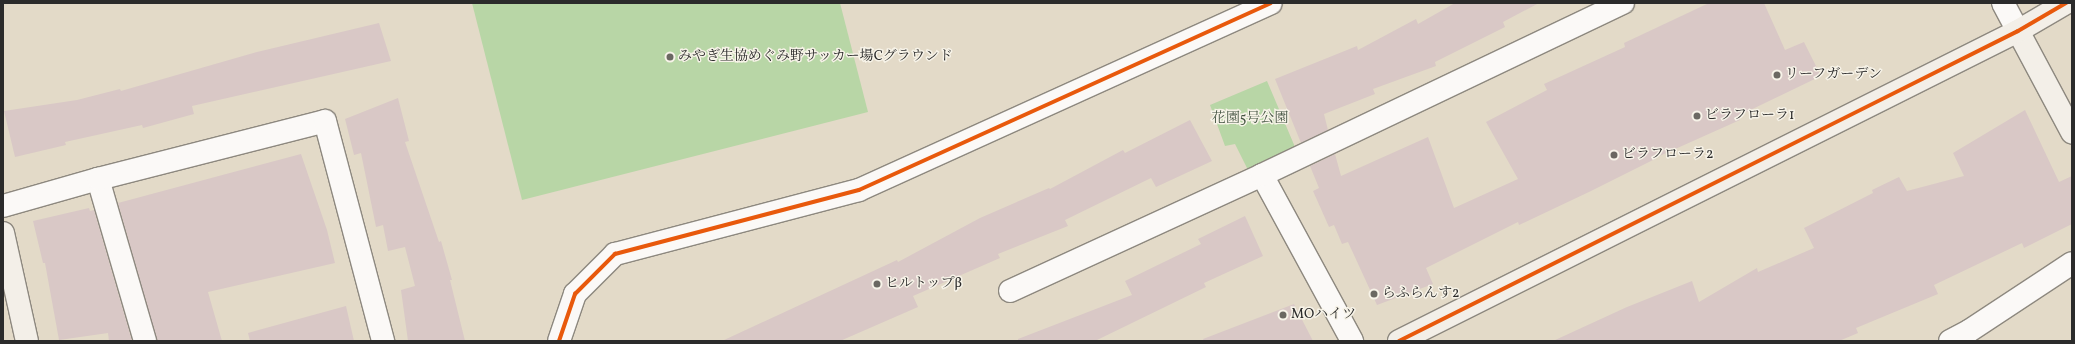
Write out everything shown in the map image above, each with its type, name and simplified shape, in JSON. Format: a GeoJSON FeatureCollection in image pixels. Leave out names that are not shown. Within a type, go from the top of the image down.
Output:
{"type":"FeatureCollection","features":[{"type":"Feature","properties":{"kind":"street"},"geometry":{"type":"LineString","coordinates":[[559,341],[575,294],[615,254],[859,190],[1271,3]]}},
{"type":"Feature","properties":{"kind":"street"},"geometry":{"type":"LineString","coordinates":[[1010,292],[1262,175],[1623,3]]}},
{"type":"Feature","properties":{"kind":"street"},"geometry":{"type":"LineString","coordinates":[[2003,3],[2072,132]]}},
{"type":"Feature","properties":{"kind":"street"},"geometry":{"type":"LineString","coordinates":[[1399,341],[2018,31],[2066,3]]}},
{"type":"Feature","properties":{"kind":"street"},"geometry":{"type":"LineString","coordinates":[[3,206],[98,179],[325,121],[383,341]]}},
{"type":"Feature","properties":{"kind":"street"},"geometry":{"type":"LineString","coordinates":[[1262,175],[1352,341]]}},
{"type":"Feature","properties":{"kind":"street"},"geometry":{"type":"LineString","coordinates":[[98,179],[145,341]]}},
{"type":"Feature","properties":{"kind":"street"},"geometry":{"type":"LineString","coordinates":[[3,233],[27,341]]}},
{"type":"Feature","properties":{"kind":"street"},"geometry":{"type":"LineString","coordinates":[[1950,341],[1970,336],[2072,263]]}},
{"type":"Feature","properties":{"kind":"green space","name":"みやぎ生協めぐみ野サッカー場Cグラウンド"},"geometry":{"type":"Polygon","coordinates":[[[472,3],[840,3],[868,112],[522,200],[472,3]]]}},
{"type":"Feature","properties":{"kind":"green space","name":"花園5号公園"},"geometry":{"type":"Polygon","coordinates":[[[1267,81],[1295,147],[1248,170],[1235,144],[1225,146],[1210,105],[1267,81]]]}},
{"type":"Feature","properties":{"kind":"building"},"geometry":{"type":"Polygon","coordinates":[[[1455,3],[1539,3],[1503,22],[1505,27],[1435,62],[1436,66],[1373,89],[1375,94],[1324,114],[1328,130],[1301,143],[1275,79],[1357,46],[1358,50],[1416,19],[1418,24],[1455,3]]]}},
{"type":"Feature","properties":{"kind":"building"},"geometry":{"type":"Polygon","coordinates":[[[1709,3],[1764,3],[1785,50],[1804,42],[1821,76],[1738,116],[1740,120],[1655,158],[1591,191],[1519,225],[1518,222],[1426,268],[1433,284],[1377,305],[1348,242],[1342,244],[1334,225],[1329,227],[1313,191],[1319,188],[1310,166],[1335,154],[1341,176],[1428,137],[1454,208],[1518,179],[1486,122],[1547,90],[1544,84],[1625,47],[1624,43],[1709,3]]]}},
{"type":"Feature","properties":{"kind":"building"},"geometry":{"type":"Polygon","coordinates":[[[379,23],[391,61],[192,106],[194,114],[143,128],[142,125],[65,142],[66,145],[15,157],[4,111],[77,100],[120,89],[121,91],[257,52],[379,23]]]}},
{"type":"Feature","properties":{"kind":"building"},"geometry":{"type":"Polygon","coordinates":[[[398,98],[409,141],[405,142],[439,242],[441,241],[452,280],[450,280],[465,341],[408,341],[401,290],[415,286],[405,247],[388,251],[383,225],[376,227],[361,153],[354,155],[345,119],[398,98]]]}},
{"type":"Feature","properties":{"kind":"building"},"geometry":{"type":"Polygon","coordinates":[[[2025,110],[2059,182],[2072,176],[2072,224],[2024,248],[2022,243],[1934,285],[1938,294],[1856,328],[1858,333],[1839,341],[1553,341],[1627,307],[1692,281],[1699,302],[1757,268],[1758,272],[1814,248],[1804,228],[1873,193],[1872,190],[1899,177],[1907,191],[1964,176],[1953,153],[2025,110]]]}},
{"type":"Feature","properties":{"kind":"building"},"geometry":{"type":"Polygon","coordinates":[[[1190,120],[1212,161],[1156,187],[1151,178],[1065,220],[1068,226],[998,254],[1000,258],[913,296],[918,307],[840,341],[722,341],[897,260],[898,262],[980,218],[1049,188],[1050,189],[1123,150],[1125,153],[1190,120]]]}},
{"type":"Feature","properties":{"kind":"building"},"geometry":{"type":"Polygon","coordinates":[[[301,154],[327,230],[335,263],[208,292],[222,341],[157,341],[118,203],[301,154]]]}},
{"type":"Feature","properties":{"kind":"building"},"geometry":{"type":"Polygon","coordinates":[[[89,208],[90,211],[94,210],[132,341],[109,341],[108,333],[59,340],[45,263],[43,263],[33,221],[89,208]]]}},
{"type":"Feature","properties":{"kind":"building"},"geometry":{"type":"Polygon","coordinates":[[[1245,216],[1263,256],[1204,283],[1206,287],[1095,341],[1018,341],[1018,339],[1132,295],[1125,281],[1201,244],[1198,239],[1245,216]]]}},
{"type":"Feature","properties":{"kind":"building","name":"MOハイツ"},"geometry":{"type":"Polygon","coordinates":[[[1294,304],[1313,341],[1204,341],[1203,339],[1294,304]]]}},
{"type":"Feature","properties":{"kind":"building"},"geometry":{"type":"Polygon","coordinates":[[[346,306],[354,341],[250,341],[248,333],[346,306]]]}},
{"type":"Feature","properties":{"kind":"cycle path"},"geometry":{"type":"LineString","coordinates":[[559,341],[575,294],[615,254],[859,190],[1271,3]]}},
{"type":"Feature","properties":{"kind":"cycle path"},"geometry":{"type":"LineString","coordinates":[[1399,341],[2018,31],[2066,3]]}},
{"type":"Feature","properties":{"kind":"place","name":"みやぎ生協めぐみ野サッカー場Cグラウンド"},"geometry":{"type":"Point","coordinates":[670,57]}},
{"type":"Feature","properties":{"kind":"place","name":"リーフガーデン"},"geometry":{"type":"Point","coordinates":[1777,75]}},
{"type":"Feature","properties":{"kind":"place","name":"ビラフローラ1"},"geometry":{"type":"Point","coordinates":[1697,116]}},
{"type":"Feature","properties":{"kind":"place","name":"ビラフローラ2"},"geometry":{"type":"Point","coordinates":[1614,155]}},
{"type":"Feature","properties":{"kind":"place","name":"ヒルトップβ"},"geometry":{"type":"Point","coordinates":[877,284]}},
{"type":"Feature","properties":{"kind":"place","name":"らふらんす2"},"geometry":{"type":"Point","coordinates":[1374,294]}},
{"type":"Feature","properties":{"kind":"place","name":"MOハイツ"},"geometry":{"type":"Point","coordinates":[1283,315]}}]}
